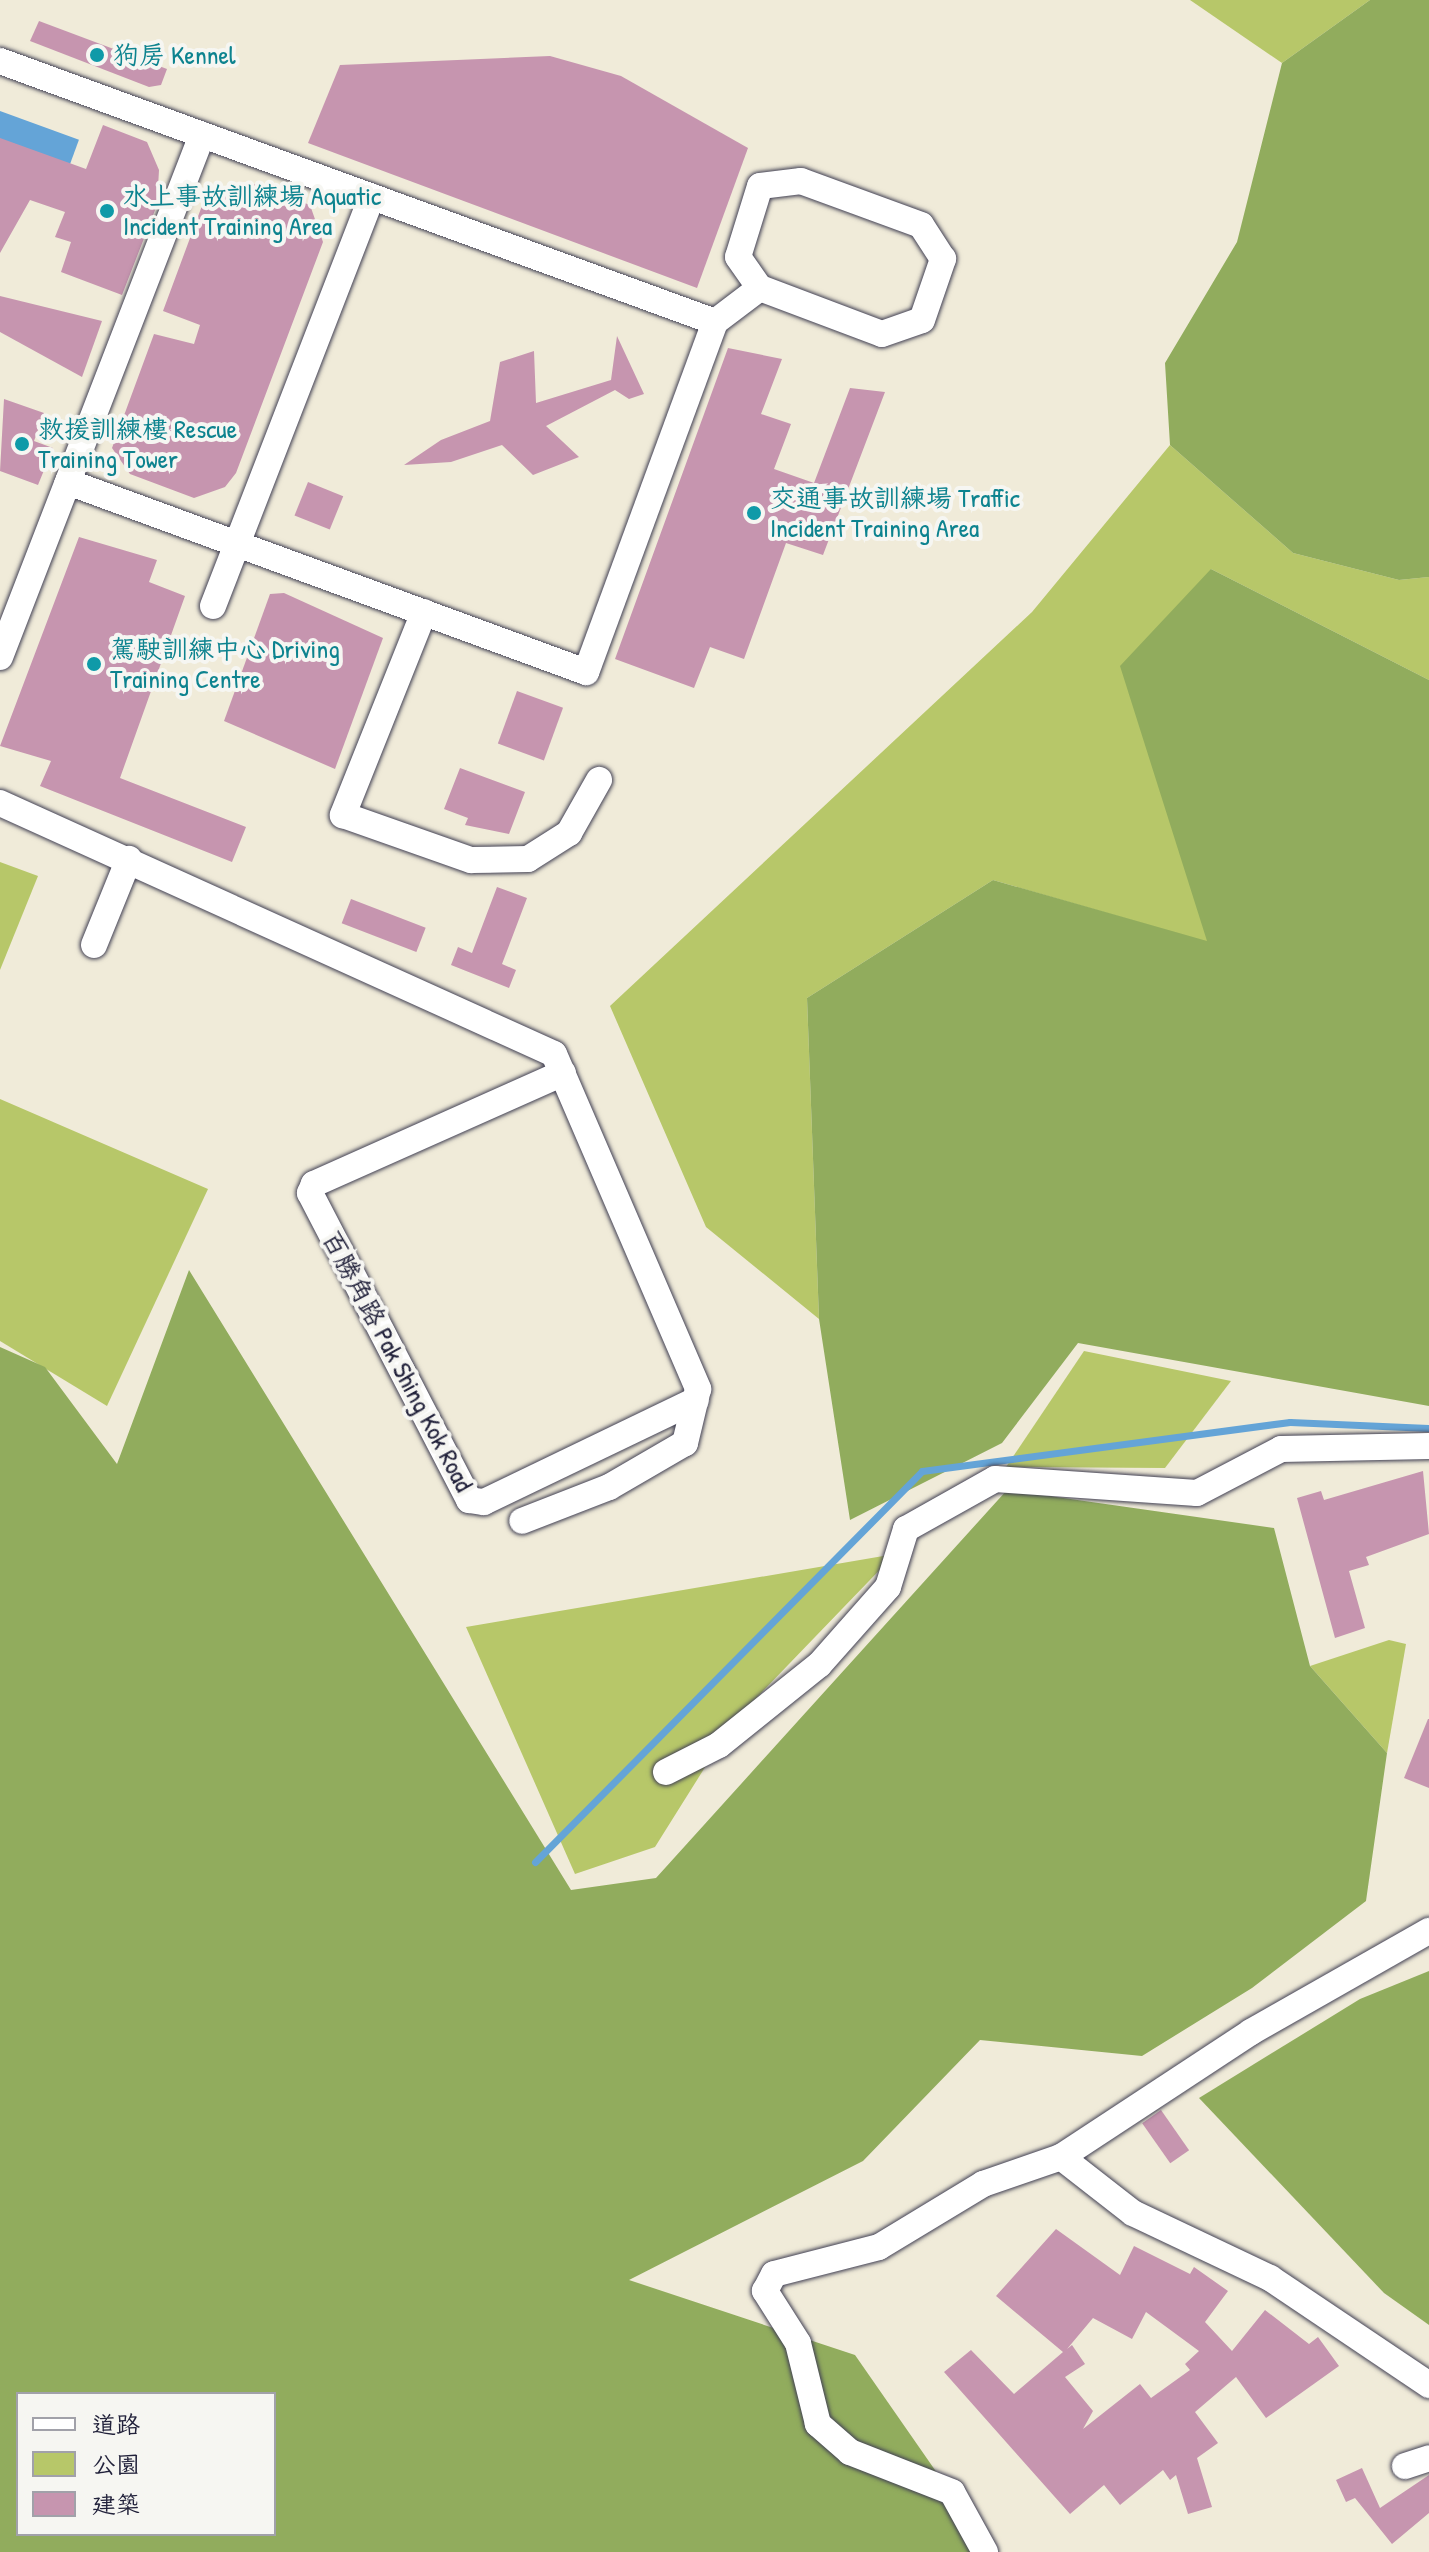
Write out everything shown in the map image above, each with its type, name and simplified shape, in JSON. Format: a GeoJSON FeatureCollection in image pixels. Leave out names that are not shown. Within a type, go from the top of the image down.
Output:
{"type":"FeatureCollection","features":[{"type":"Feature","properties":{"kind":"street"},"geometry":{"type":"LineString","coordinates":[[0,61],[715,322]]}},
{"type":"Feature","properties":{"kind":"street"},"geometry":{"type":"LineString","coordinates":[[0,657],[202,135]]}},
{"type":"Feature","properties":{"kind":"street"},"geometry":{"type":"LineString","coordinates":[[801,181],[921,225],[943,259],[922,320],[882,334],[760,288],[738,257],[760,186],[801,181]]}},
{"type":"Feature","properties":{"kind":"street"},"geometry":{"type":"LineString","coordinates":[[213,606],[372,197]]}},
{"type":"Feature","properties":{"kind":"street"},"geometry":{"type":"LineString","coordinates":[[68,482],[586,672],[715,322],[760,288]]}},
{"type":"Feature","properties":{"kind":"street"},"geometry":{"type":"LineString","coordinates":[[424,612],[343,815],[471,860],[528,859],[569,833],[599,780]]}},
{"type":"Feature","properties":{"kind":"street"},"geometry":{"type":"LineString","coordinates":[[0,803],[554,1054],[696,1400],[685,1443],[609,1487],[522,1521]]}},
{"type":"Feature","properties":{"kind":"street"},"geometry":{"type":"LineString","coordinates":[[94,945],[129,859]]}},
{"type":"Feature","properties":{"kind":"street","name":"百勝角路 Pak Shing Kok Road"},"geometry":{"type":"LineString","coordinates":[[566,1079],[314,1184],[310,1193],[469,1500],[484,1502],[696,1400]]}},
{"type":"Feature","properties":{"kind":"street"},"geometry":{"type":"LineString","coordinates":[[666,1772],[719,1745],[819,1665],[888,1587],[906,1529],[995,1479],[1197,1493],[1281,1449],[1429,1446]]}},
{"type":"Feature","properties":{"kind":"street"},"geometry":{"type":"LineString","coordinates":[[985,2552],[975,2522],[952,2492],[850,2452],[818,2424],[798,2343],[765,2291],[774,2274],[879,2247],[983,2184],[1061,2157],[1251,2032],[1429,1931]]}},
{"type":"Feature","properties":{"kind":"street"},"geometry":{"type":"LineString","coordinates":[[1061,2157],[1133,2213],[1270,2278],[1429,2385]]}},
{"type":"Feature","properties":{"kind":"green space"},"geometry":{"type":"Polygon","coordinates":[[[1190,0],[1370,0],[1282,63],[1190,0]]]}},
{"type":"Feature","properties":{"kind":"green space"},"geometry":{"type":"Polygon","coordinates":[[[1370,0],[1429,0],[1429,577],[1399,580],[1293,553],[1170,445],[1165,363],[1237,242],[1282,63],[1370,0]]]}},
{"type":"Feature","properties":{"kind":"green space"},"geometry":{"type":"Polygon","coordinates":[[[1170,445],[1293,553],[1399,580],[1429,577],[1429,680],[1211,569],[1207,942],[993,880],[807,998],[819,1319],[706,1227],[610,1006],[1032,612],[1170,445]]]}},
{"type":"Feature","properties":{"kind":"green space"},"geometry":{"type":"Polygon","coordinates":[[[1211,569],[1429,680],[1429,1406],[1078,1343],[1002,1443],[850,1520],[819,1319],[807,998],[993,880],[1207,941],[1120,666],[1211,569]]]}},
{"type":"Feature","properties":{"kind":"green space"},"geometry":{"type":"Polygon","coordinates":[[[0,862],[38,876],[0,970],[0,862]]]}},
{"type":"Feature","properties":{"kind":"green space"},"geometry":{"type":"Polygon","coordinates":[[[0,1099],[208,1189],[107,1406],[0,1341],[0,1099]]]}},
{"type":"Feature","properties":{"kind":"green space"},"geometry":{"type":"Polygon","coordinates":[[[189,1270],[571,1890],[656,1878],[1007,1490],[1274,1528],[1310,1666],[1387,1753],[1366,1901],[1252,1988],[1142,2056],[980,2040],[863,2161],[629,2280],[855,2355],[992,2552],[0,2552],[0,1347],[45,1367],[117,1464],[189,1270]]]}},
{"type":"Feature","properties":{"kind":"green space"},"geometry":{"type":"Polygon","coordinates":[[[1084,1351],[1231,1381],[1165,1468],[1006,1467],[1084,1351]]]}},
{"type":"Feature","properties":{"kind":"green space"},"geometry":{"type":"Polygon","coordinates":[[[895,1554],[734,1721],[655,1847],[575,1874],[466,1627],[895,1554]]]}},
{"type":"Feature","properties":{"kind":"green space"},"geometry":{"type":"Polygon","coordinates":[[[1389,1640],[1406,1644],[1387,1753],[1310,1666],[1389,1640]]]}},
{"type":"Feature","properties":{"kind":"green space"},"geometry":{"type":"Polygon","coordinates":[[[1429,1971],[1429,2325],[1384,2293],[1199,2098],[1360,1999],[1429,1971]]]}},
{"type":"Feature","properties":{"kind":"water"},"geometry":{"type":"Polygon","coordinates":[[[0,111],[79,140],[70,165],[0,140],[0,111]]]}},
{"type":"Feature","properties":{"kind":"building","name":"狗房 Kennel"},"geometry":{"type":"Polygon","coordinates":[[[39,21],[167,69],[161,85],[149,87],[30,41],[39,21]]]}},
{"type":"Feature","properties":{"kind":"building"},"geometry":{"type":"Polygon","coordinates":[[[550,56],[621,76],[748,148],[697,288],[308,143],[340,65],[550,56]]]}},
{"type":"Feature","properties":{"kind":"building","name":"水上事故訓練場 Aquatic Incident Training Area"},"geometry":{"type":"Polygon","coordinates":[[[103,125],[147,142],[159,170],[157,205],[122,295],[61,272],[71,242],[55,237],[65,212],[30,200],[0,253],[0,138],[86,169],[103,125]]]}},
{"type":"Feature","properties":{"kind":"building"},"geometry":{"type":"Polygon","coordinates":[[[249,182],[310,205],[323,242],[236,473],[225,487],[194,498],[130,474],[112,448],[154,334],[194,344],[200,325],[163,311],[203,203],[249,182]]]}},
{"type":"Feature","properties":{"kind":"building"},"geometry":{"type":"Polygon","coordinates":[[[0,296],[102,321],[82,377],[0,332],[0,296]]]}},
{"type":"Feature","properties":{"kind":"building"},"geometry":{"type":"Polygon","coordinates":[[[617,336],[644,394],[629,399],[615,390],[546,426],[579,457],[533,475],[502,445],[451,462],[404,465],[441,440],[490,421],[500,362],[534,351],[536,403],[611,380],[617,336]]]}},
{"type":"Feature","properties":{"kind":"building","name":"交通事故訓練場 Traffic Incident Training Area"},"geometry":{"type":"Polygon","coordinates":[[[728,348],[782,359],[761,414],[791,424],[774,469],[814,483],[850,388],[885,392],[823,555],[786,543],[744,659],[710,647],[694,688],[615,659],[728,348]]]}},
{"type":"Feature","properties":{"kind":"building","name":"救援訓練樓 Rescue Training Tower"},"geometry":{"type":"Polygon","coordinates":[[[4,399],[44,413],[34,441],[53,448],[38,485],[0,471],[4,399]]]}},
{"type":"Feature","properties":{"kind":"building"},"geometry":{"type":"Polygon","coordinates":[[[308,482],[343,496],[330,530],[295,515],[308,482]]]}},
{"type":"Feature","properties":{"kind":"building","name":"駕駛訓練中心 Driving Training Centre"},"geometry":{"type":"Polygon","coordinates":[[[79,537],[157,560],[149,582],[185,596],[120,778],[246,827],[232,862],[40,786],[51,761],[0,746],[79,537]]]}},
{"type":"Feature","properties":{"kind":"building"},"geometry":{"type":"Polygon","coordinates":[[[284,593],[383,638],[335,769],[224,721],[270,594],[284,593]]]}},
{"type":"Feature","properties":{"kind":"building"},"geometry":{"type":"Polygon","coordinates":[[[517,691],[563,708],[544,760],[498,744],[517,691]]]}},
{"type":"Feature","properties":{"kind":"building"},"geometry":{"type":"Polygon","coordinates":[[[460,768],[525,792],[509,834],[465,825],[468,818],[444,809],[460,768]]]}},
{"type":"Feature","properties":{"kind":"building"},"geometry":{"type":"Polygon","coordinates":[[[497,887],[527,898],[502,964],[516,970],[509,988],[451,965],[458,947],[472,953],[497,887]]]}},
{"type":"Feature","properties":{"kind":"building"},"geometry":{"type":"Polygon","coordinates":[[[351,899],[426,928],[416,952],[342,923],[351,899]]]}},
{"type":"Feature","properties":{"kind":"building"},"geometry":{"type":"Polygon","coordinates":[[[1423,1471],[1429,1534],[1366,1557],[1369,1565],[1349,1571],[1365,1628],[1335,1638],[1297,1498],[1321,1491],[1324,1500],[1423,1471]]]}},
{"type":"Feature","properties":{"kind":"building"},"geometry":{"type":"Polygon","coordinates":[[[1429,1719],[1429,1788],[1404,1778],[1429,1719]]]}},
{"type":"Feature","properties":{"kind":"building"},"geometry":{"type":"Polygon","coordinates":[[[1161,2110],[1189,2150],[1170,2163],[1142,2123],[1161,2110]]]}},
{"type":"Feature","properties":{"kind":"building"},"geometry":{"type":"Polygon","coordinates":[[[1056,2229],[1120,2275],[1134,2246],[1190,2274],[1194,2267],[1228,2291],[1205,2322],[1232,2351],[1265,2310],[1309,2344],[1318,2337],[1339,2366],[1266,2418],[1236,2377],[1195,2412],[1218,2443],[1197,2458],[1212,2507],[1188,2514],[1176,2475],[1170,2480],[1163,2470],[1120,2505],[1104,2485],[1070,2514],[944,2372],[971,2350],[1014,2394],[1063,2352],[996,2296],[1056,2229]],[[1146,2312],[1132,2339],[1093,2318],[1067,2349],[1072,2345],[1085,2364],[1065,2377],[1093,2411],[1083,2429],[1140,2384],[1151,2398],[1190,2370],[1185,2364],[1199,2351],[1146,2312]]]}},
{"type":"Feature","properties":{"kind":"building"},"geometry":{"type":"Polygon","coordinates":[[[1362,2468],[1380,2508],[1429,2475],[1429,2513],[1392,2544],[1355,2498],[1346,2502],[1336,2480],[1362,2468]]]}},
{"type":"Feature","properties":{"kind":"waterway"},"geometry":{"type":"LineString","coordinates":[[535,1862],[922,1471],[1290,1422],[1429,1428]]}},
{"type":"Feature","properties":{"kind":"place","name":"狗房 Kennel"},"geometry":{"type":"Point","coordinates":[97,55]}},
{"type":"Feature","properties":{"kind":"place","name":"水上事故訓練場 Aquatic Incident Training Area"},"geometry":{"type":"Point","coordinates":[107,211]}},
{"type":"Feature","properties":{"kind":"place","name":"救援訓練樓 Rescue Training Tower"},"geometry":{"type":"Point","coordinates":[22,444]}},
{"type":"Feature","properties":{"kind":"place","name":"交通事故訓練場 Traffic Incident Training Area"},"geometry":{"type":"Point","coordinates":[754,513]}},
{"type":"Feature","properties":{"kind":"place","name":"駕駛訓練中心 Driving Training Centre"},"geometry":{"type":"Point","coordinates":[94,664]}}]}
